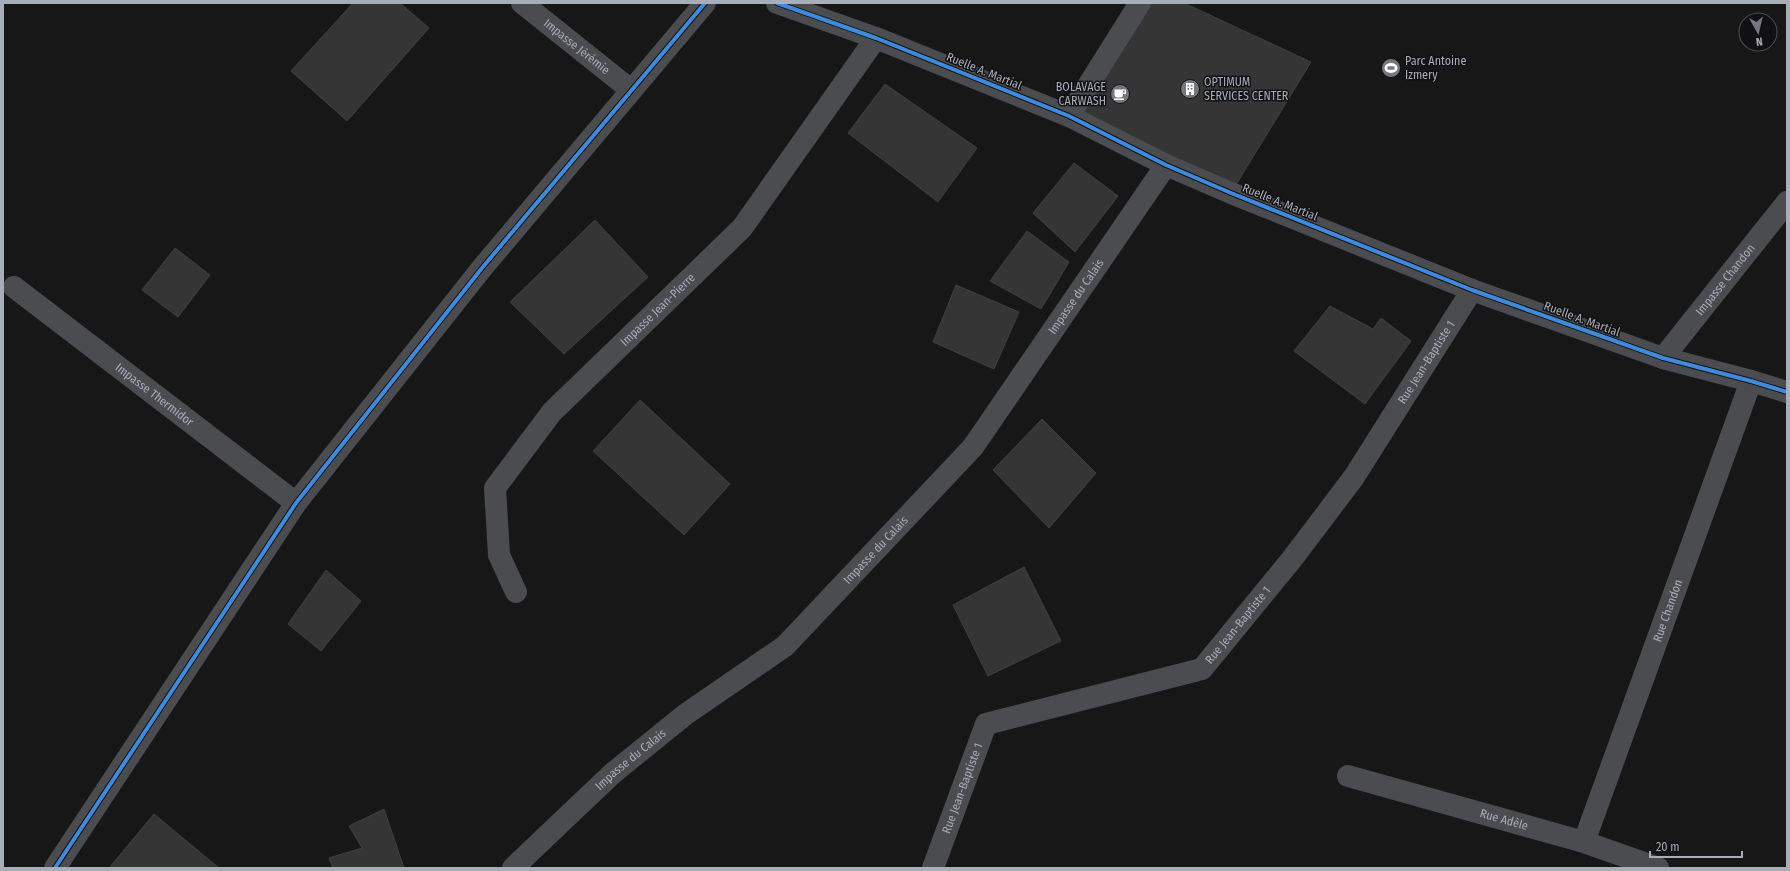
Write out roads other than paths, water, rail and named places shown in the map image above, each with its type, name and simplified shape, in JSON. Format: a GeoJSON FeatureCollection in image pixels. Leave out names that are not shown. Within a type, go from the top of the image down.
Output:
{"type":"FeatureCollection","features":[{"type":"Feature","properties":{"kind":"street","name":"Impasse Jérémie"},"geometry":{"type":"LineString","coordinates":[[522,3],[631,90]]}},
{"type":"Feature","properties":{"kind":"street"},"geometry":{"type":"LineString","coordinates":[[55,868],[296,503],[482,268],[705,3]]}},
{"type":"Feature","properties":{"kind":"street","name":"Ruelle A. Martial"},"geometry":{"type":"LineString","coordinates":[[777,3],[876,38],[1069,116],[1166,165],[1266,208],[1472,290],[1662,358],[1787,392]]}},
{"type":"Feature","properties":{"kind":"street"},"geometry":{"type":"LineString","coordinates":[[1069,116],[1140,3]]}},
{"type":"Feature","properties":{"kind":"street","name":"Impasse Jean-Pierre"},"geometry":{"type":"LineString","coordinates":[[516,592],[499,555],[495,488],[552,412],[742,228],[876,38]]}},
{"type":"Feature","properties":{"kind":"street","name":"Impasse du Calais"},"geometry":{"type":"LineString","coordinates":[[513,868],[612,773],[686,714],[785,646],[973,447],[1166,165]]}},
{"type":"Feature","properties":{"kind":"street","name":"Impasse Chandon"},"geometry":{"type":"LineString","coordinates":[[1662,358],[1787,202]]}},
{"type":"Feature","properties":{"kind":"street","name":"Impasse Thermidor"},"geometry":{"type":"LineString","coordinates":[[14,287],[296,503]]}},
{"type":"Feature","properties":{"kind":"street","name":"Rue Jean-Baptiste 1"},"geometry":{"type":"LineString","coordinates":[[933,868],[986,724],[1202,669],[1292,559],[1354,477],[1472,290]]}},
{"type":"Feature","properties":{"kind":"street","name":"Rue Chandon"},"geometry":{"type":"LineString","coordinates":[[1584,842],[1751,381]]}},
{"type":"Feature","properties":{"kind":"street","name":"Rue Adèle"},"geometry":{"type":"LineString","coordinates":[[1348,776],[1584,842],[1658,868]]}},
{"type":"Feature","properties":{"kind":"place","name":"Parc Antoine Izmery"},"geometry":{"type":"Point","coordinates":[1391,68]}},
{"type":"Feature","properties":{"kind":"place","name":"OPTIMUM SERVICES CENTER"},"geometry":{"type":"Point","coordinates":[1190,89]}},
{"type":"Feature","properties":{"kind":"place","name":"BOLAVAGE CARWASH"},"geometry":{"type":"Point","coordinates":[1120,94]}}]}
